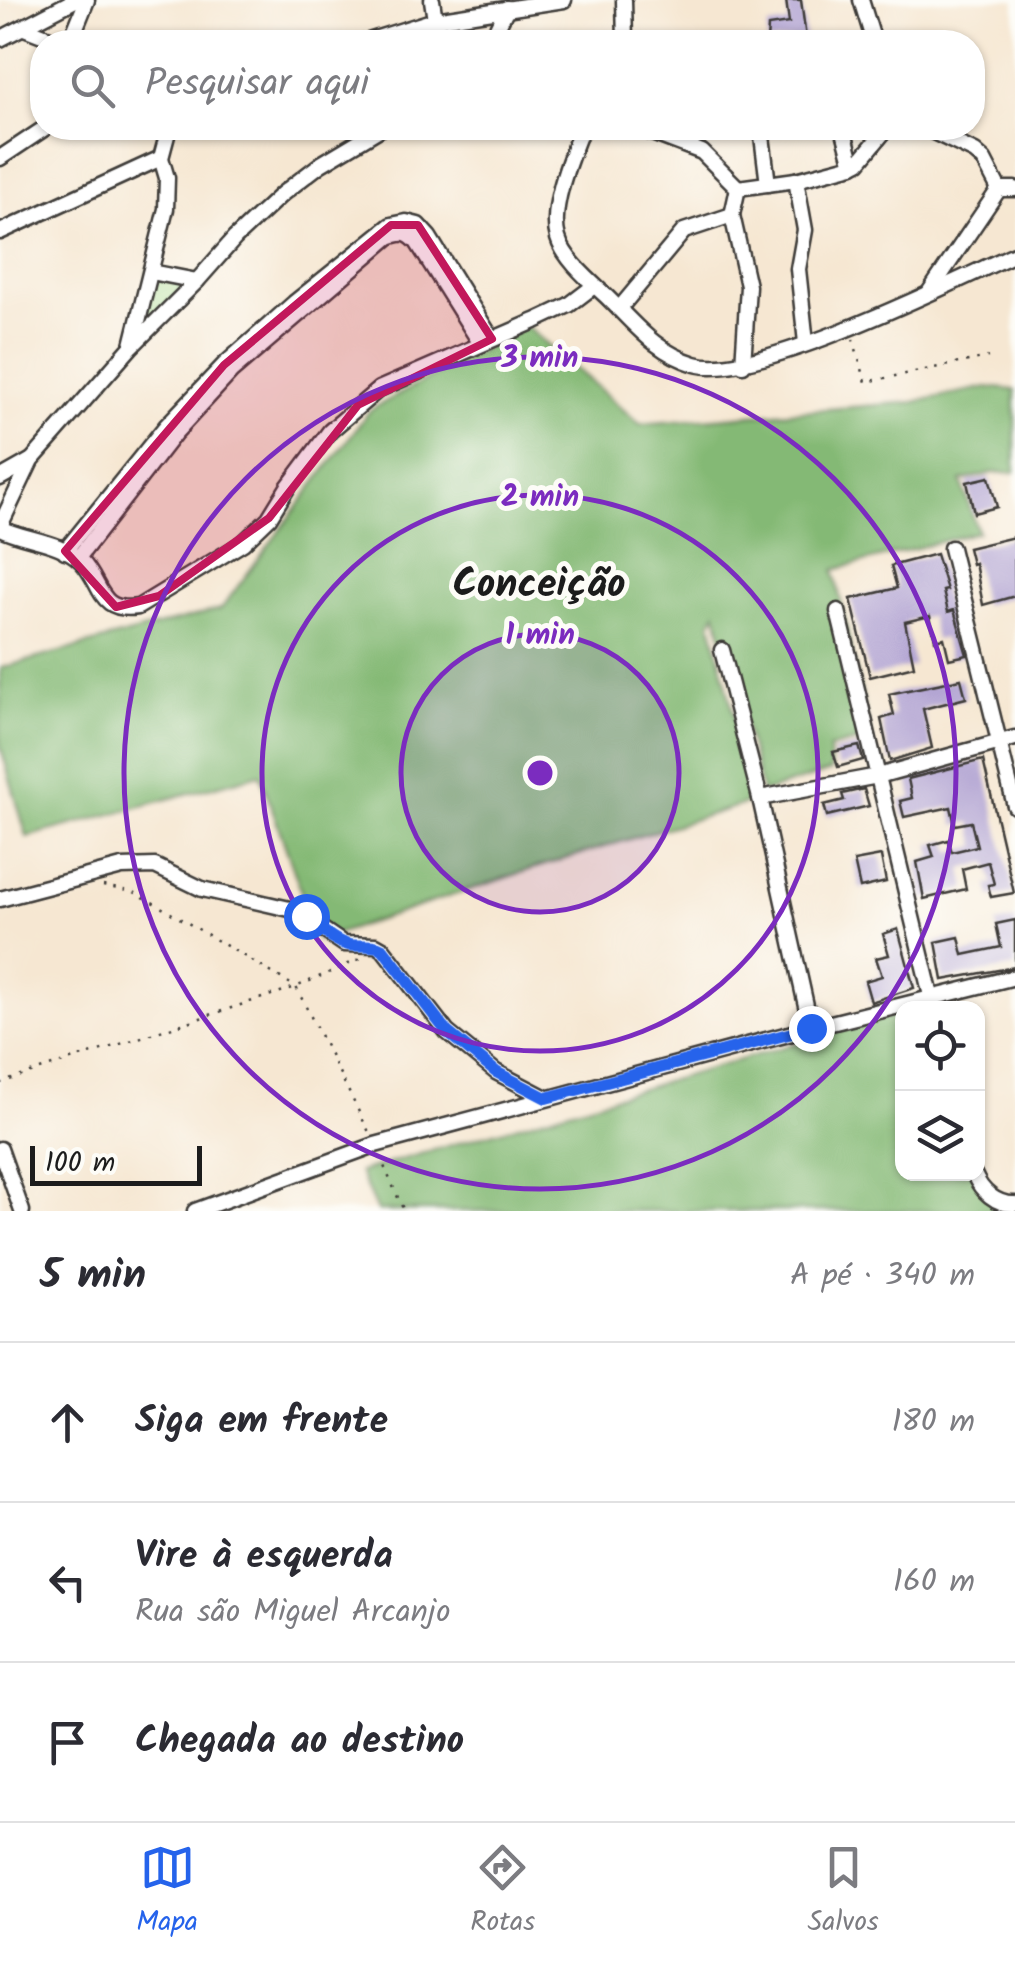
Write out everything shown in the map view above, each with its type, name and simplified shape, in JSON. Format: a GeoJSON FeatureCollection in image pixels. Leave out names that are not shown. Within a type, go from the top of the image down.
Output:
{"type":"FeatureCollection","features":[{"type":"Feature","properties":{"kind":"street"},"geometry":{"type":"LineString","coordinates":[[0,39],[75,0]]}},
{"type":"Feature","properties":{"kind":"street"},"geometry":{"type":"LineString","coordinates":[[75,30],[87,0]]}},
{"type":"Feature","properties":{"kind":"street"},"geometry":{"type":"LineString","coordinates":[[432,0],[435,20]]}},
{"type":"Feature","properties":{"kind":"street"},"geometry":{"type":"LineString","coordinates":[[403,30],[435,20],[564,0]]}},
{"type":"Feature","properties":{"kind":"street"},"geometry":{"type":"LineString","coordinates":[[624,0],[625,30]]}},
{"type":"Feature","properties":{"kind":"street"},"geometry":{"type":"LineString","coordinates":[[861,0],[870,30]]}},
{"type":"Feature","properties":{"kind":"street"},"geometry":{"type":"LineString","coordinates":[[499,30],[507,8]]}},
{"type":"Feature","properties":{"kind":"street"},"geometry":{"type":"LineString","coordinates":[[24,28],[30,30]]}},
{"type":"Feature","properties":{"kind":"street"},"geometry":{"type":"LineString","coordinates":[[0,158],[30,138]]}},
{"type":"Feature","properties":{"kind":"street"},"geometry":{"type":"LineString","coordinates":[[132,346],[166,209],[167,178],[161,158],[166,140]]}},
{"type":"Feature","properties":{"kind":"street"},"geometry":{"type":"LineString","coordinates":[[361,140],[320,164],[282,194],[132,346],[31,461],[3,528],[71,554],[108,602],[116,607],[138,607],[244,543],[269,518],[330,431],[379,389],[569,305],[594,286]]}},
{"type":"Feature","properties":{"kind":"street"},"geometry":{"type":"LineString","coordinates":[[577,140],[566,168],[556,224],[564,250],[652,344],[676,358],[712,368],[744,365],[850,328],[1014,258]]}},
{"type":"Feature","properties":{"kind":"street"},"geometry":{"type":"LineString","coordinates":[[670,140],[702,152],[738,188]]}},
{"type":"Feature","properties":{"kind":"street"},"geometry":{"type":"LineString","coordinates":[[762,140],[768,184]]}},
{"type":"Feature","properties":{"kind":"street"},"geometry":{"type":"LineString","coordinates":[[846,140],[853,165]]}},
{"type":"Feature","properties":{"kind":"street"},"geometry":{"type":"LineString","coordinates":[[738,188],[796,180],[853,165],[878,140]]}},
{"type":"Feature","properties":{"kind":"street"},"geometry":{"type":"LineString","coordinates":[[930,291],[1007,189],[975,152],[950,140]]}},
{"type":"Feature","properties":{"kind":"street"},"geometry":{"type":"LineString","coordinates":[[0,232],[161,158]]}},
{"type":"Feature","properties":{"kind":"street"},"geometry":{"type":"LineString","coordinates":[[796,180],[805,230],[798,269],[806,343]]}},
{"type":"Feature","properties":{"kind":"street"},"geometry":{"type":"LineString","coordinates":[[738,188],[732,214],[748,286],[744,365]]}},
{"type":"Feature","properties":{"kind":"street"},"geometry":{"type":"LineString","coordinates":[[619,309],[684,231],[732,214]]}},
{"type":"Feature","properties":{"kind":"street"},"geometry":{"type":"LineString","coordinates":[[71,554],[231,372],[390,237],[409,234],[417,242],[486,342]]}},
{"type":"Feature","properties":{"kind":"street"},"geometry":{"type":"LineString","coordinates":[[151,272],[197,281]]}},
{"type":"Feature","properties":{"kind":"street"},"geometry":{"type":"LineString","coordinates":[[0,478],[31,461]]}},
{"type":"Feature","properties":{"kind":"street"},"geometry":{"type":"LineString","coordinates":[[951,548],[1007,740],[1015,806]]}},
{"type":"Feature","properties":{"kind":"street"},"geometry":{"type":"LineString","coordinates":[[838,611],[931,1001]]}},
{"type":"Feature","properties":{"kind":"street"},"geometry":{"type":"LineString","coordinates":[[722,650],[760,798],[811,1028]]}},
{"type":"Feature","properties":{"kind":"street"},"geometry":{"type":"LineString","coordinates":[[760,798],[878,776],[1007,740]]}},
{"type":"Feature","properties":{"kind":"street"},"geometry":{"type":"LineString","coordinates":[[0,898],[122,866],[155,866],[202,889],[294,910],[344,944],[376,945],[383,949],[447,1032],[496,1072],[546,1098]]}},
{"type":"Feature","properties":{"kind":"street"},"geometry":{"type":"LineString","coordinates":[[941,1001],[1015,977]]}},
{"type":"Feature","properties":{"kind":"street"},"geometry":{"type":"LineString","coordinates":[[195,1211],[375,1146],[811,1028],[895,1011]]}},
{"type":"Feature","properties":{"kind":"street"},"geometry":{"type":"LineString","coordinates":[[0,1149],[22,1211]]}},
{"type":"Feature","properties":{"kind":"street"},"geometry":{"type":"LineString","coordinates":[[978,1181],[996,1200],[1015,1204]]}},
{"type":"Feature","properties":{"kind":"path"},"geometry":{"type":"LineString","coordinates":[[850,328],[866,382],[988,357]]}},
{"type":"Feature","properties":{"kind":"path"},"geometry":{"type":"LineString","coordinates":[[93,886],[112,886],[154,902],[296,986],[404,1211]]}},
{"type":"Feature","properties":{"kind":"path"},"geometry":{"type":"LineString","coordinates":[[0,1083],[296,986],[383,949]]}},
{"type":"Feature","properties":{"kind":"highlighted area"},"geometry":{"type":"Polygon","coordinates":[[[391,225],[418,225],[492,339],[358,405],[269,518],[159,596],[116,607],[65,551],[224,365],[391,225]]]}},
{"type":"Feature","properties":{"kind":"green space"},"geometry":{"type":"Polygon","coordinates":[[[149,265],[193,282],[136,343],[149,265]]]}},
{"type":"Feature","properties":{"kind":"green space"},"geometry":{"type":"Polygon","coordinates":[[[526,326],[640,424],[914,402],[987,387],[1015,390],[1015,472],[961,481],[978,532],[834,570],[871,738],[829,749],[831,771],[762,793],[716,612],[711,622],[755,801],[318,940],[260,774],[27,837],[0,745],[0,668],[221,609],[370,410],[526,326]]]}},
{"type":"Feature","properties":{"kind":"green space"},"geometry":{"type":"Polygon","coordinates":[[[895,1014],[895,1181],[985,1179],[1015,1211],[377,1211],[359,1172],[895,1014]]]}},
{"type":"Feature","properties":{"kind":"building"},"geometry":{"type":"Polygon","coordinates":[[[786,0],[801,0],[805,30],[768,30],[768,26],[789,23],[786,0]]]}},
{"type":"Feature","properties":{"kind":"building"},"geometry":{"type":"Polygon","coordinates":[[[989,477],[997,507],[974,513],[967,482],[989,477]]]}},
{"type":"Feature","properties":{"kind":"building"},"geometry":{"type":"Polygon","coordinates":[[[1014,537],[1015,596],[983,605],[968,548],[1014,537]]]}},
{"type":"Feature","properties":{"kind":"building"},"geometry":{"type":"Polygon","coordinates":[[[936,554],[947,590],[943,591],[948,612],[954,610],[967,655],[949,659],[944,638],[935,640],[930,616],[905,622],[914,666],[870,677],[851,599],[897,588],[891,566],[936,554]]]}},
{"type":"Feature","properties":{"kind":"building"},"geometry":{"type":"Polygon","coordinates":[[[961,679],[966,698],[923,709],[932,748],[890,761],[881,719],[894,715],[889,694],[961,679]]]}},
{"type":"Feature","properties":{"kind":"building"},"geometry":{"type":"Polygon","coordinates":[[[859,746],[863,760],[838,767],[833,752],[859,746]]]}},
{"type":"Feature","properties":{"kind":"building"},"geometry":{"type":"Polygon","coordinates":[[[983,760],[1014,893],[991,897],[988,885],[994,884],[988,862],[962,869],[966,889],[924,899],[917,862],[934,857],[930,845],[948,840],[952,852],[977,846],[971,822],[955,825],[951,807],[904,817],[900,801],[912,798],[908,779],[983,760]]]}},
{"type":"Feature","properties":{"kind":"building"},"geometry":{"type":"Polygon","coordinates":[[[864,789],[869,806],[827,816],[824,805],[844,800],[842,794],[864,789]]]}},
{"type":"Feature","properties":{"kind":"building"},"geometry":{"type":"Polygon","coordinates":[[[881,856],[886,882],[860,888],[854,861],[881,856]]]}},
{"type":"Feature","properties":{"kind":"building"},"geometry":{"type":"Polygon","coordinates":[[[1015,920],[1015,967],[943,980],[936,942],[959,937],[963,955],[1001,947],[996,924],[1015,920]]]}},
{"type":"Feature","properties":{"kind":"building"},"geometry":{"type":"Polygon","coordinates":[[[898,929],[914,988],[871,1002],[865,981],[882,976],[876,958],[889,955],[883,934],[898,929]]]}},
{"type":"Feature","properties":{"kind":"district","name":"Conceição"},"geometry":{"type":"Point","coordinates":[539,582]}},
{"type":"Feature","properties":{"kind":"route"},"geometry":{"type":"LineString","coordinates":[[306,916],[337,941],[383,949],[447,1032],[496,1072],[546,1098],[811,1028]]}}]}
